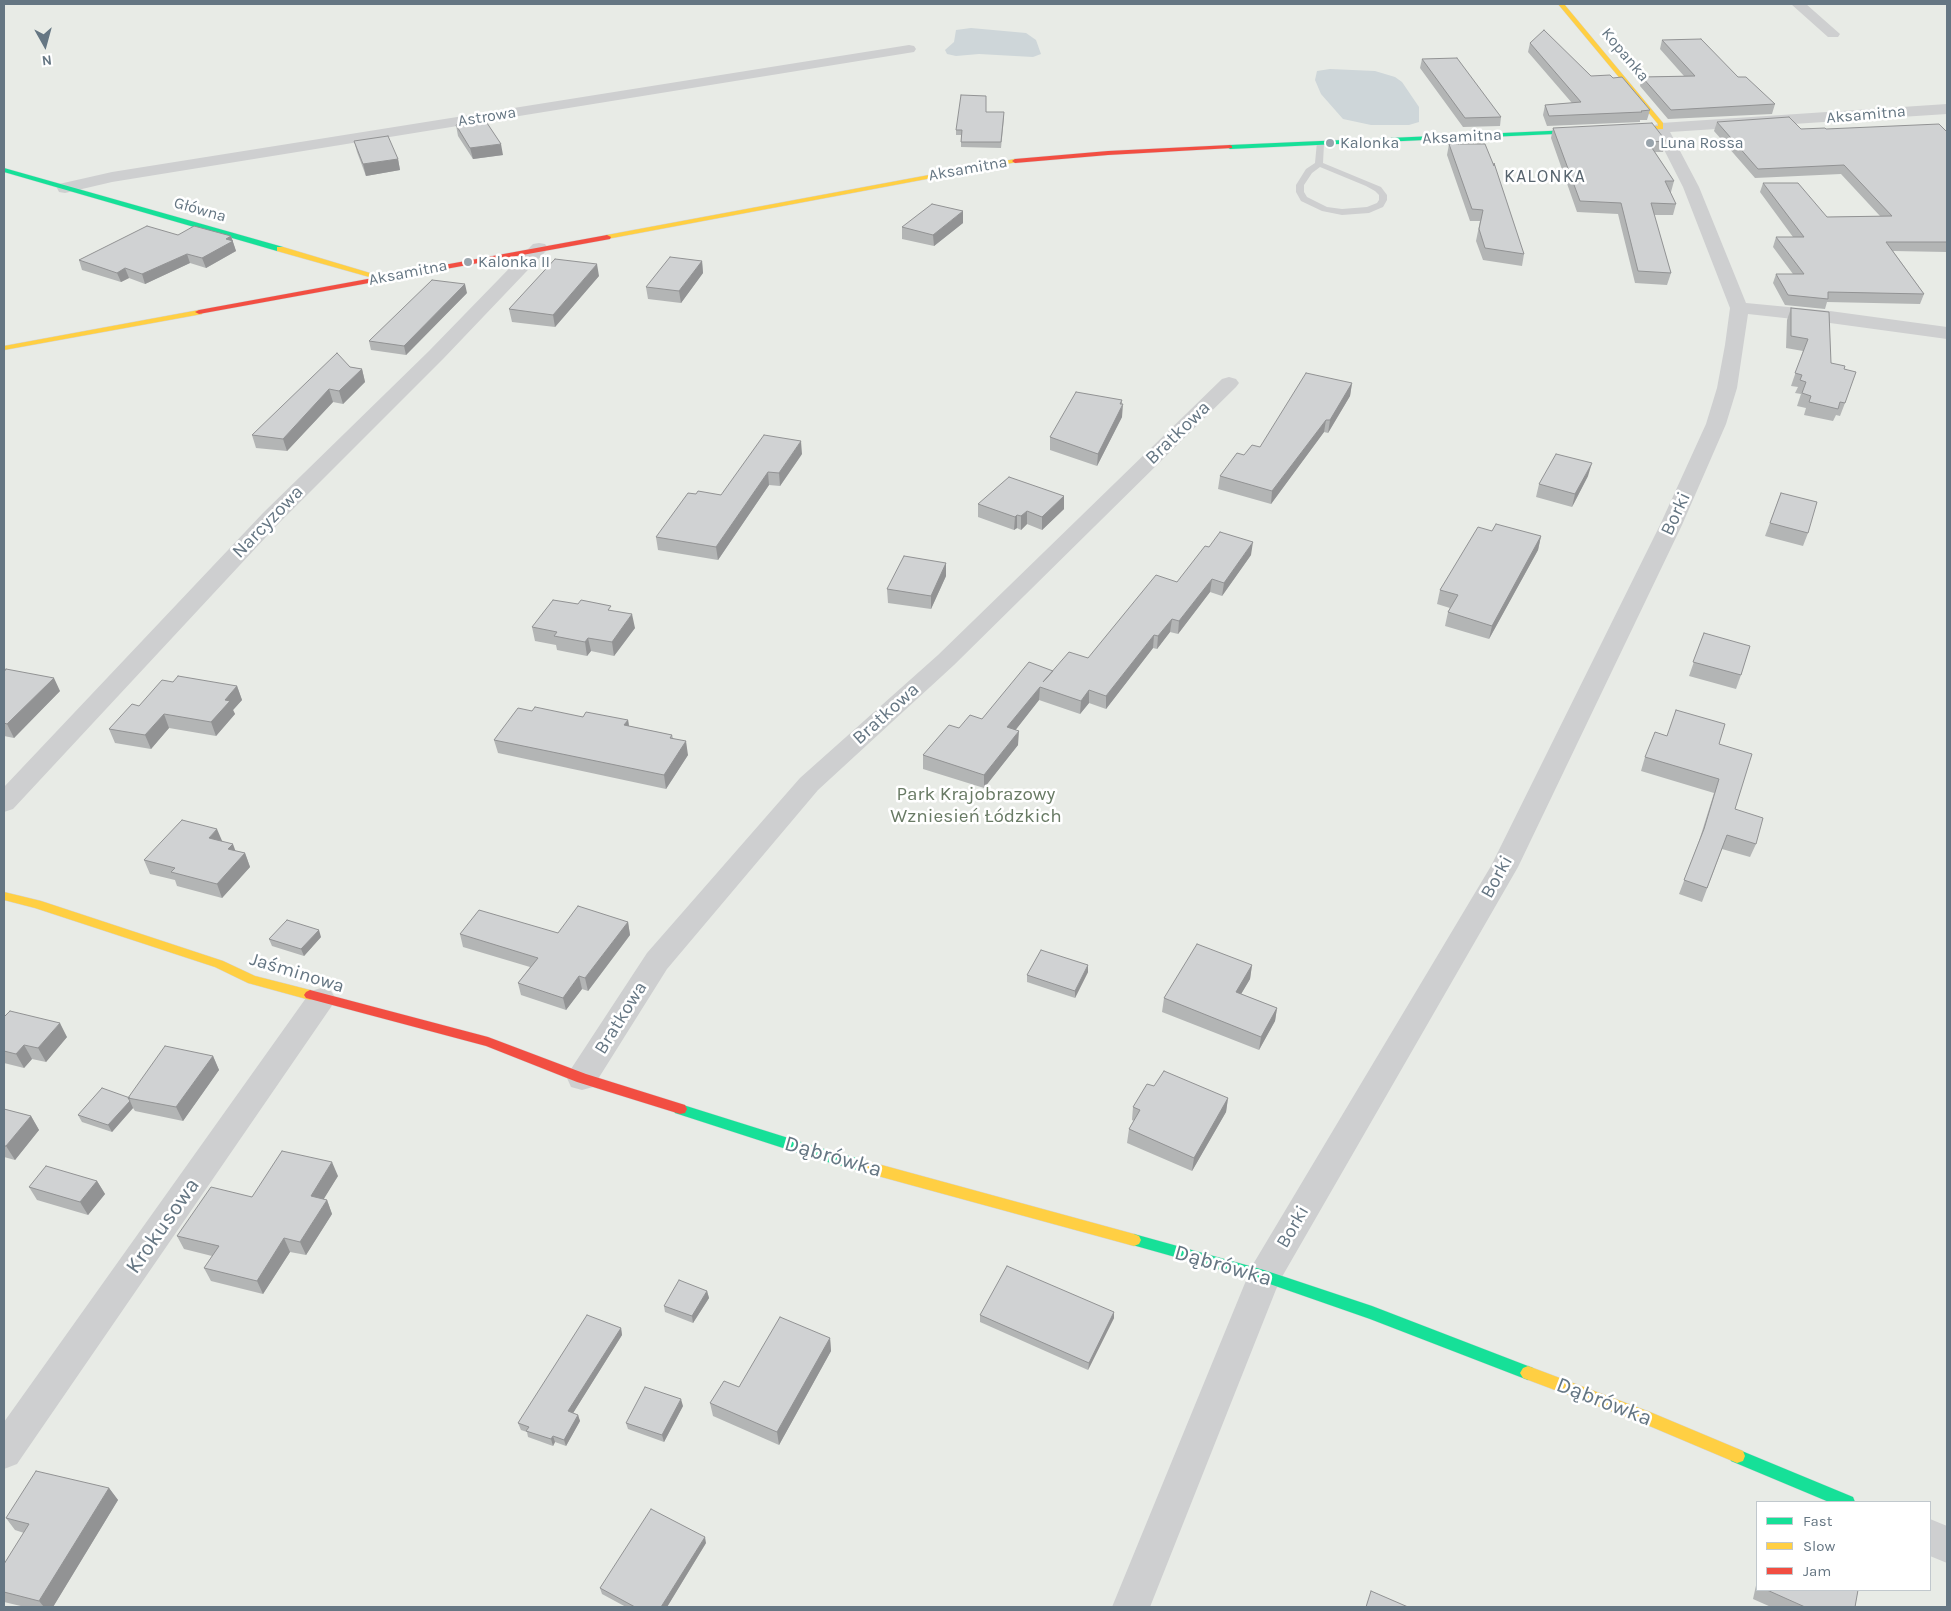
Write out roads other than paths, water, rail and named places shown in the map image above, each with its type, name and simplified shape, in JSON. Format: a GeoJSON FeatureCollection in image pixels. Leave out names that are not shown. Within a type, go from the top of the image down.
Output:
{"type":"FeatureCollection","features":[{"type":"Feature","properties":{"kind":"street","name":"Kopanka"},"geometry":{"type":"LineString","coordinates":[[1561,4],[1654,115],[1661,124],[1661,128]]}},
{"type":"Feature","properties":{"kind":"street"},"geometry":{"type":"LineString","coordinates":[[1798,4],[1833,34]]}},
{"type":"Feature","properties":{"kind":"street","name":"Astrowa"},"geometry":{"type":"LineString","coordinates":[[65,188],[121,175],[909,49]]}},
{"type":"Feature","properties":{"kind":"street","name":"Aksamitna"},"geometry":{"type":"LineString","coordinates":[[4,348],[1027,159],[1084,154],[1661,128],[1947,109]]}},
{"type":"Feature","properties":{"kind":"street","name":"Borki"},"geometry":{"type":"LineString","coordinates":[[1131,1607],[1264,1276],[1504,867],[1671,525],[1716,424],[1727,388],[1736,345],[1739,308],[1682,166],[1665,139],[1661,128]]}},
{"type":"Feature","properties":{"kind":"street","name":"Główna"},"geometry":{"type":"LineString","coordinates":[[4,170],[347,268],[388,276]]}},
{"type":"Feature","properties":{"kind":"street","name":"Narcyzowa"},"geometry":{"type":"LineString","coordinates":[[4,803],[270,518],[436,355],[539,248]]}},
{"type":"Feature","properties":{"kind":"street"},"geometry":{"type":"LineString","coordinates":[[1739,308],[1830,317],[1947,333]]}},
{"type":"Feature","properties":{"kind":"street","name":"Bratkowa"},"geometry":{"type":"LineString","coordinates":[[582,1078],[657,961],[809,784],[946,660],[1229,383]]}},
{"type":"Feature","properties":{"kind":"street","name":"Jaśminowa"},"geometry":{"type":"LineString","coordinates":[[4,896],[37,904],[200,958],[252,980],[488,1042],[582,1078]]}},
{"type":"Feature","properties":{"kind":"street","name":"Krokusowa"},"geometry":{"type":"LineString","coordinates":[[4,1452],[321,999]]}},
{"type":"Feature","properties":{"kind":"street","name":"Dąbrówka"},"geometry":{"type":"LineString","coordinates":[[582,1078],[817,1153],[1264,1276],[1381,1316],[1636,1414],[1845,1501]]}},
{"type":"Feature","properties":{"kind":"street"},"geometry":{"type":"LineString","coordinates":[[1931,1537],[1947,1544]]}},
{"type":"Feature","properties":{"kind":"lane"},"geometry":{"type":"LineString","coordinates":[[1318,164],[1378,189],[1383,195],[1380,205],[1357,212],[1325,209],[1312,204],[1300,192],[1300,185],[1309,172],[1318,164],[1320,144]]}},
{"type":"Feature","properties":{"kind":"place","name":"Kalonka"},"geometry":{"type":"Point","coordinates":[1330,143]}},
{"type":"Feature","properties":{"kind":"place","name":"Luna Rossa"},"geometry":{"type":"Point","coordinates":[1650,143]}},
{"type":"Feature","properties":{"kind":"place","name":"Kalonka II"},"geometry":{"type":"Point","coordinates":[468,262]}},
{"type":"Feature","properties":{"kind":"district","name":"KALONKA"},"geometry":{"type":"Point","coordinates":[1545,177]}},
{"type":"Feature","properties":{"kind":"park label","name":"Park Krajobrazowy Wzniesień Łódzkich"},"geometry":{"type":"Point","coordinates":[976,806]}}]}
